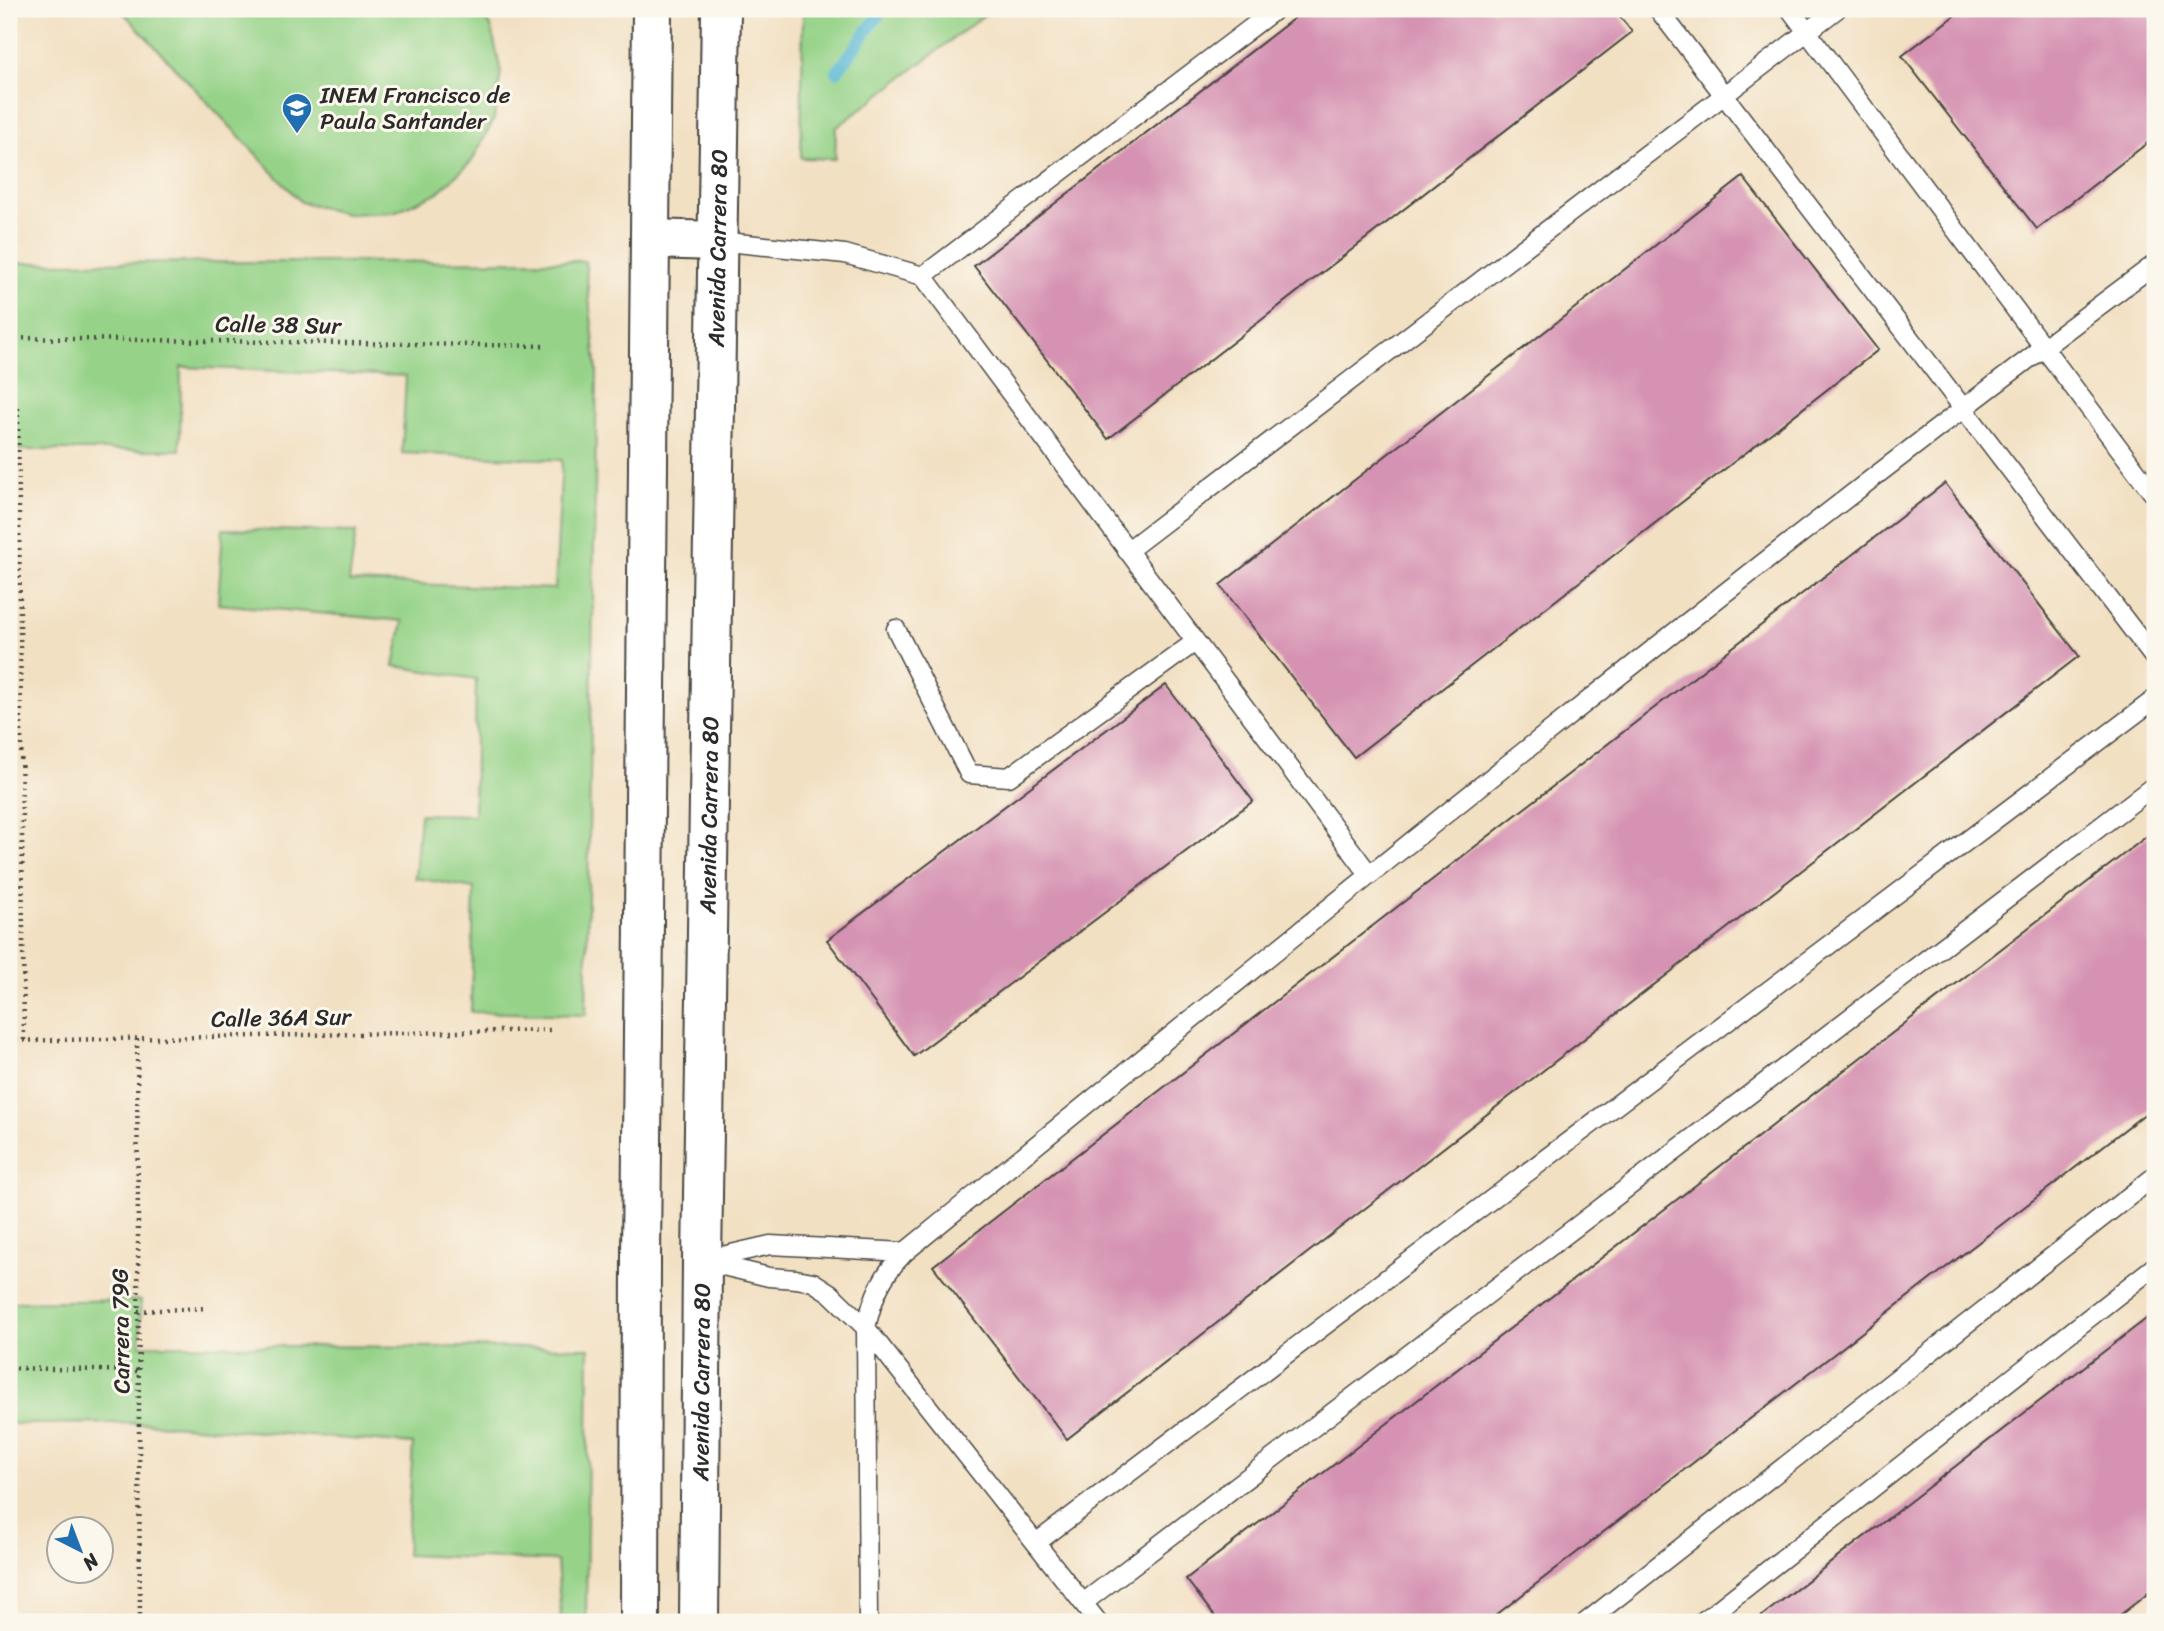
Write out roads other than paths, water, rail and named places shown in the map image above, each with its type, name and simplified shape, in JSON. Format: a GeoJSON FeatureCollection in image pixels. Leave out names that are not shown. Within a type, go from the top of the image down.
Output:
{"type":"FeatureCollection","features":[{"type":"Feature","properties":{"kind":"main road"},"geometry":{"type":"LineString","coordinates":[[640,1622],[652,9]]}},
{"type":"Feature","properties":{"kind":"main road","name":"Avenida Carrera 80"},"geometry":{"type":"LineString","coordinates":[[699,1622],[721,9]]}},
{"type":"Feature","properties":{"kind":"main road"},"geometry":{"type":"LineString","coordinates":[[650,239],[718,241]]}},
{"type":"Feature","properties":{"kind":"main road"},"geometry":{"type":"LineString","coordinates":[[641,1259],[702,1261]]}},
{"type":"Feature","properties":{"kind":"lane"},"geometry":{"type":"LineString","coordinates":[[923,276],[1276,9]]}},
{"type":"Feature","properties":{"kind":"lane"},"geometry":{"type":"LineString","coordinates":[[1658,9],[2155,659]]}},
{"type":"Feature","properties":{"kind":"lane"},"geometry":{"type":"LineString","coordinates":[[1790,9],[2155,496]]}},
{"type":"Feature","properties":{"kind":"lane"},"geometry":{"type":"LineString","coordinates":[[1127,551],[1838,9]]}},
{"type":"Feature","properties":{"kind":"lane"},"geometry":{"type":"LineString","coordinates":[[718,241],[845,254],[923,276],[1369,874]]}},
{"type":"Feature","properties":{"kind":"lane"},"geometry":{"type":"LineString","coordinates":[[868,1622],[866,1328],[870,1310],[888,1269],[905,1252],[1369,874],[1964,407],[2155,264]]}},
{"type":"Feature","properties":{"kind":"lane"},"geometry":{"type":"LineString","coordinates":[[897,629],[969,774],[1009,777],[1195,642]]}},
{"type":"Feature","properties":{"kind":"lane"},"geometry":{"type":"LineString","coordinates":[[1036,1543],[2155,699]]}},
{"type":"Feature","properties":{"kind":"lane"},"geometry":{"type":"LineString","coordinates":[[1083,1603],[2155,785]]}},
{"type":"Feature","properties":{"kind":"lane"},"geometry":{"type":"LineString","coordinates":[[1587,1622],[2155,1176]]}},
{"type":"Feature","properties":{"kind":"lane"},"geometry":{"type":"LineString","coordinates":[[702,1261],[771,1245],[905,1252]]}},
{"type":"Feature","properties":{"kind":"lane"},"geometry":{"type":"LineString","coordinates":[[702,1261],[769,1277],[813,1282],[830,1293],[866,1328],[1098,1622]]}},
{"type":"Feature","properties":{"kind":"lane"},"geometry":{"type":"LineString","coordinates":[[1702,1622],[2155,1266]]}},
{"type":"Feature","properties":{"kind":"waterway"},"geometry":{"type":"LineString","coordinates":[[837,72],[883,9]]}},
{"type":"Feature","properties":{"kind":"place","name":"INEM Francisco de Paula Santander"},"geometry":{"type":"Point","coordinates":[297,135]}}]}
